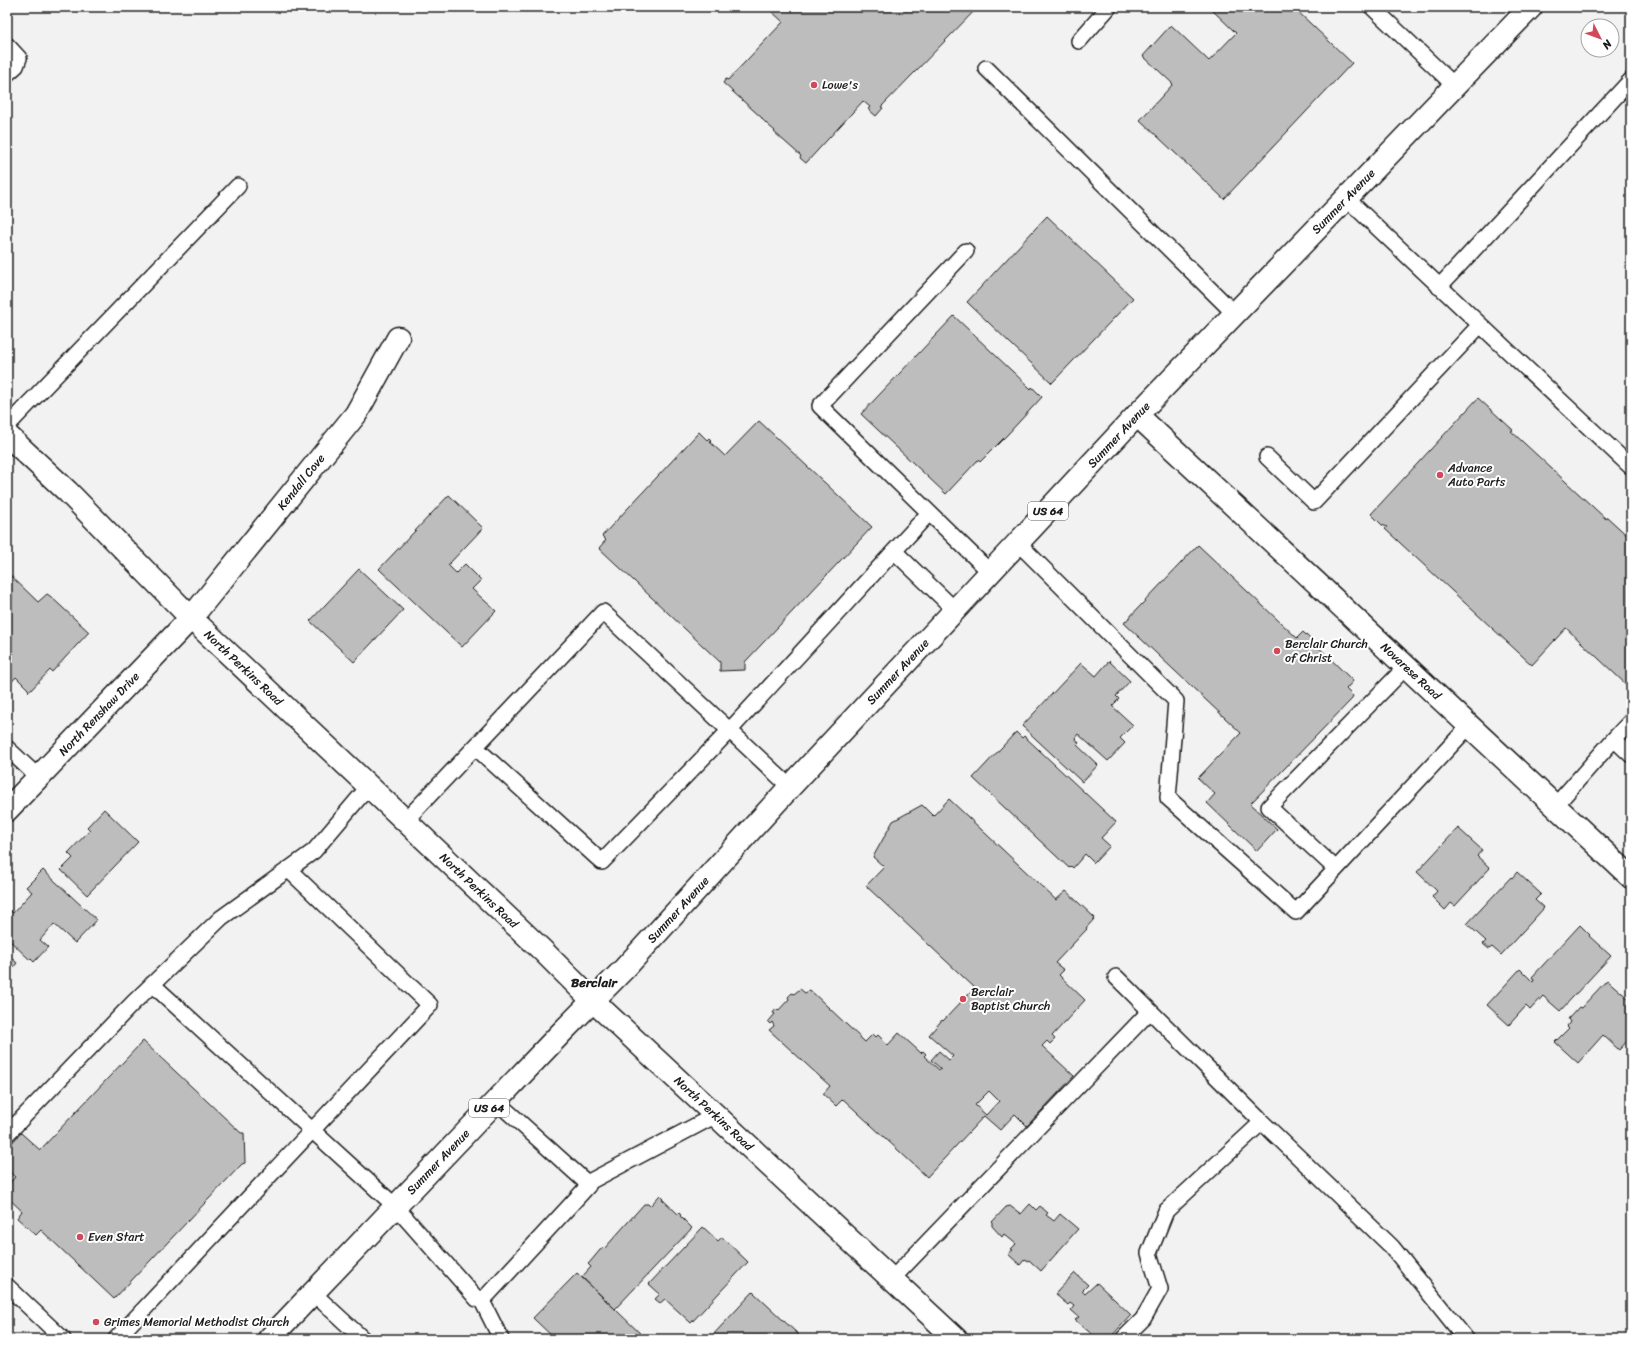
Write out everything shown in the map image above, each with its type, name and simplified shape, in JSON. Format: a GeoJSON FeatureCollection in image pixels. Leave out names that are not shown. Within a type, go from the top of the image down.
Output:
{"type":"FeatureCollection","features":[{"type":"Feature","properties":{"kind":"main road","name":"Summer Avenue"},"geometry":{"type":"LineString","coordinates":[[269,1339],[625,968],[790,787],[1137,415],[1531,7]]}},
{"type":"Feature","properties":{"kind":"main road","name":"Kendall Cove"},"geometry":{"type":"LineString","coordinates":[[191,618],[356,414],[398,338]]}},
{"type":"Feature","properties":{"kind":"main road","name":"Novarese Road"},"geometry":{"type":"LineString","coordinates":[[1137,415],[1631,878]]}},
{"type":"Feature","properties":{"kind":"main road","name":"North Perkins Road"},"geometry":{"type":"LineString","coordinates":[[7,435],[68,492],[191,618],[543,951],[593,1001],[956,1339]]}},
{"type":"Feature","properties":{"kind":"main road","name":"North Renshaw Drive"},"geometry":{"type":"LineString","coordinates":[[7,810],[191,618]]}},
{"type":"Feature","properties":{"kind":"lane"},"geometry":{"type":"LineString","coordinates":[[1079,41],[1110,7]]}},
{"type":"Feature","properties":{"kind":"lane"},"geometry":{"type":"LineString","coordinates":[[1372,7],[1455,86]]}},
{"type":"Feature","properties":{"kind":"lane"},"geometry":{"type":"LineString","coordinates":[[7,45],[19,58],[16,66],[7,74]]}},
{"type":"Feature","properties":{"kind":"lane"},"geometry":{"type":"LineString","coordinates":[[986,68],[1234,313]]}},
{"type":"Feature","properties":{"kind":"lane"},"geometry":{"type":"LineString","coordinates":[[1439,286],[1631,80]]}},
{"type":"Feature","properties":{"kind":"lane"},"geometry":{"type":"LineString","coordinates":[[7,426],[238,186]]}},
{"type":"Feature","properties":{"kind":"lane"},"geometry":{"type":"LineString","coordinates":[[1346,198],[1631,467]]}},
{"type":"Feature","properties":{"kind":"lane"},"geometry":{"type":"LineString","coordinates":[[966,251],[820,406],[991,573]]}},
{"type":"Feature","properties":{"kind":"lane"},"geometry":{"type":"LineString","coordinates":[[1267,457],[1314,502],[1480,325]]}},
{"type":"Feature","properties":{"kind":"lane"},"geometry":{"type":"LineString","coordinates":[[475,747],[602,862],[730,730],[929,513]]}},
{"type":"Feature","properties":{"kind":"lane"},"geometry":{"type":"LineString","coordinates":[[1018,544],[1176,701],[1168,798],[1296,912],[1469,726]]}},
{"type":"Feature","properties":{"kind":"lane"},"geometry":{"type":"LineString","coordinates":[[894,551],[955,610]]}},
{"type":"Feature","properties":{"kind":"lane"},"geometry":{"type":"LineString","coordinates":[[405,821],[603,612],[790,787]]}},
{"type":"Feature","properties":{"kind":"lane"},"geometry":{"type":"LineString","coordinates":[[1336,869],[1269,808],[1406,667]]}},
{"type":"Feature","properties":{"kind":"lane"},"geometry":{"type":"LineString","coordinates":[[1555,806],[1631,721]]}},
{"type":"Feature","properties":{"kind":"lane"},"geometry":{"type":"LineString","coordinates":[[1614,739],[1631,754]]}},
{"type":"Feature","properties":{"kind":"lane"},"geometry":{"type":"LineString","coordinates":[[7,748],[38,777]]}},
{"type":"Feature","properties":{"kind":"lane"},"geometry":{"type":"LineString","coordinates":[[7,1134],[152,984],[221,918],[314,851],[369,786]]}},
{"type":"Feature","properties":{"kind":"lane"},"geometry":{"type":"LineString","coordinates":[[116,1339],[430,1005],[288,869]]}},
{"type":"Feature","properties":{"kind":"lane"},"geometry":{"type":"LineString","coordinates":[[1116,977],[1392,1248],[1466,1339]]}},
{"type":"Feature","properties":{"kind":"lane"},"geometry":{"type":"LineString","coordinates":[[152,984],[395,1206],[477,1299],[482,1301],[501,1339]]}},
{"type":"Feature","properties":{"kind":"lane"},"geometry":{"type":"LineString","coordinates":[[892,1279],[1150,1011]]}},
{"type":"Feature","properties":{"kind":"lane"},"geometry":{"type":"LineString","coordinates":[[496,1101],[587,1183]]}},
{"type":"Feature","properties":{"kind":"lane"},"geometry":{"type":"LineString","coordinates":[[587,1183],[716,1115]]}},
{"type":"Feature","properties":{"kind":"lane"},"geometry":{"type":"LineString","coordinates":[[1123,1339],[1143,1319],[1160,1290],[1149,1253],[1166,1211],[1262,1122]]}},
{"type":"Feature","properties":{"kind":"lane"},"geometry":{"type":"LineString","coordinates":[[482,1301],[588,1186],[587,1183]]}},
{"type":"Feature","properties":{"kind":"lane"},"geometry":{"type":"LineString","coordinates":[[7,1286],[63,1339]]}},
{"type":"Feature","properties":{"kind":"lane"},"geometry":{"type":"LineString","coordinates":[[313,1293],[363,1339]]}},
{"type":"Feature","properties":{"kind":"building","name":"Lowe's"},"geometry":{"type":"Polygon","coordinates":[[[767,7],[978,7],[881,107],[883,108],[876,116],[868,109],[870,107],[863,101],[806,163],[800,158],[801,156],[774,132],[775,131],[762,118],[723,83],[726,79],[728,80],[783,22],[767,7]]]}},
{"type":"Feature","properties":{"kind":"building"},"geometry":{"type":"Polygon","coordinates":[[[1209,7],[1293,7],[1352,63],[1224,199],[1140,120],[1173,84],[1143,56],[1171,25],[1209,61],[1236,33],[1209,7]]]}},
{"type":"Feature","properties":{"kind":"building"},"geometry":{"type":"Polygon","coordinates":[[[1047,216],[1133,298],[1052,383],[967,302],[1047,216]]]}},
{"type":"Feature","properties":{"kind":"building"},"geometry":{"type":"Polygon","coordinates":[[[954,316],[1031,389],[1032,387],[1042,397],[1007,435],[980,462],[978,460],[946,494],[861,414],[954,316]]]}},
{"type":"Feature","properties":{"kind":"building"},"geometry":{"type":"Polygon","coordinates":[[[1478,398],[1513,430],[1511,431],[1606,519],[1607,517],[1631,539],[1631,689],[1566,628],[1532,665],[1385,529],[1387,527],[1382,525],[1371,514],[1478,398]]]}},
{"type":"Feature","properties":{"kind":"building"},"geometry":{"type":"Polygon","coordinates":[[[759,421],[872,527],[745,662],[745,670],[720,671],[720,662],[599,548],[606,540],[602,536],[699,432],[707,440],[709,438],[711,440],[710,442],[725,456],[759,421]]]}},
{"type":"Feature","properties":{"kind":"building"},"geometry":{"type":"Polygon","coordinates":[[[449,495],[483,528],[448,565],[456,573],[465,564],[481,580],[472,589],[496,611],[462,647],[379,569],[449,495]]]}},
{"type":"Feature","properties":{"kind":"building"},"geometry":{"type":"Polygon","coordinates":[[[1198,545],[1297,638],[1303,632],[1353,681],[1346,689],[1353,696],[1352,699],[1250,804],[1277,829],[1257,851],[1207,803],[1215,794],[1198,778],[1241,733],[1124,623],[1198,545]]]}},
{"type":"Feature","properties":{"kind":"building"},"geometry":{"type":"Polygon","coordinates":[[[359,569],[403,610],[354,662],[310,621],[359,569]]]}},
{"type":"Feature","properties":{"kind":"building"},"geometry":{"type":"Polygon","coordinates":[[[7,572],[38,602],[47,594],[50,596],[89,632],[52,672],[50,670],[29,692],[28,689],[16,677],[7,687],[7,572]]]}},
{"type":"Feature","properties":{"kind":"building"},"geometry":{"type":"Polygon","coordinates":[[[1109,661],[1130,681],[1116,696],[1119,699],[1112,706],[1133,725],[1120,738],[1125,743],[1108,761],[1078,734],[1075,738],[1079,743],[1077,745],[1098,765],[1082,782],[1022,726],[1081,663],[1096,676],[1109,661]]]}},
{"type":"Feature","properties":{"kind":"building"},"geometry":{"type":"Polygon","coordinates":[[[1016,732],[1022,738],[1024,736],[1116,822],[1101,838],[1110,846],[1094,863],[1085,854],[1073,868],[1071,866],[1069,868],[973,778],[1016,732]]]}},
{"type":"Feature","properties":{"kind":"building"},"geometry":{"type":"Polygon","coordinates":[[[949,799],[1056,900],[1066,891],[1095,918],[1086,928],[1087,929],[1055,963],[1064,970],[1059,975],[1085,1000],[1052,1036],[1055,1039],[1050,1044],[1047,1041],[1042,1046],[1074,1076],[1027,1126],[1015,1114],[1000,1130],[984,1116],[927,1177],[843,1099],[836,1106],[823,1094],[830,1086],[769,1030],[774,1026],[772,1022],[770,1024],[768,1022],[775,1014],[773,1013],[776,1009],[778,1011],[789,999],[788,997],[792,993],[794,994],[800,989],[805,993],[810,990],[865,1042],[873,1034],[876,1037],[878,1035],[888,1045],[899,1033],[921,1053],[923,1051],[926,1054],[924,1056],[939,1070],[941,1069],[931,1060],[939,1051],[949,1060],[953,1056],[929,1035],[961,1002],[960,1001],[975,988],[866,886],[884,867],[873,857],[893,821],[922,805],[933,816],[949,799]],[[989,1091],[975,1105],[986,1115],[999,1101],[989,1091]]]}},
{"type":"Feature","properties":{"kind":"building"},"geometry":{"type":"Polygon","coordinates":[[[104,809],[138,842],[87,895],[61,870],[73,858],[68,853],[90,830],[87,827],[104,809]]]}},
{"type":"Feature","properties":{"kind":"building"},"geometry":{"type":"Polygon","coordinates":[[[1458,828],[1482,850],[1477,856],[1490,868],[1455,906],[1451,903],[1445,910],[1432,897],[1437,891],[1417,872],[1458,828]]]}},
{"type":"Feature","properties":{"kind":"building"},"geometry":{"type":"Polygon","coordinates":[[[43,870],[97,920],[75,943],[54,924],[40,940],[48,947],[34,962],[7,938],[7,907],[13,913],[32,892],[26,887],[43,870]]]}},
{"type":"Feature","properties":{"kind":"building"},"geometry":{"type":"Polygon","coordinates":[[[1517,872],[1541,894],[1535,900],[1544,908],[1501,955],[1492,947],[1489,949],[1483,944],[1486,941],[1467,924],[1517,872]]]}},
{"type":"Feature","properties":{"kind":"building"},"geometry":{"type":"Polygon","coordinates":[[[1580,925],[1590,935],[1589,936],[1611,956],[1560,1011],[1543,996],[1530,1010],[1526,1006],[1509,1025],[1487,1005],[1520,969],[1533,982],[1534,980],[1532,977],[1580,925]]]}},
{"type":"Feature","properties":{"kind":"building"},"geometry":{"type":"Polygon","coordinates":[[[7,954],[17,963],[7,975],[7,954]]]}},
{"type":"Feature","properties":{"kind":"building"},"geometry":{"type":"Polygon","coordinates":[[[1607,980],[1630,1000],[1631,999],[1631,1037],[1619,1050],[1603,1035],[1578,1063],[1555,1042],[1569,1028],[1567,1026],[1570,1022],[1568,1019],[1579,1007],[1581,1008],[1607,980]]]}},
{"type":"Feature","properties":{"kind":"building"},"geometry":{"type":"Polygon","coordinates":[[[143,1041],[241,1133],[244,1133],[245,1163],[242,1164],[114,1299],[41,1230],[36,1235],[17,1218],[22,1211],[7,1197],[7,1186],[15,1177],[7,1170],[7,1148],[21,1133],[40,1150],[143,1041]]]}},
{"type":"Feature","properties":{"kind":"building"},"geometry":{"type":"Polygon","coordinates":[[[660,1195],[663,1198],[662,1199],[678,1214],[679,1213],[681,1215],[680,1216],[692,1228],[615,1309],[582,1277],[591,1267],[588,1264],[600,1250],[603,1248],[604,1249],[644,1204],[648,1204],[650,1206],[660,1195]]]}},
{"type":"Feature","properties":{"kind":"building"},"geometry":{"type":"Polygon","coordinates":[[[1030,1204],[1036,1210],[1040,1206],[1048,1213],[1046,1215],[1054,1221],[1060,1214],[1078,1229],[1041,1271],[1029,1260],[1028,1261],[1025,1259],[1020,1265],[1008,1254],[1013,1250],[1011,1249],[1016,1244],[1004,1234],[1002,1237],[992,1226],[992,1222],[1006,1207],[1010,1206],[1021,1214],[1030,1204]]]}},
{"type":"Feature","properties":{"kind":"building"},"geometry":{"type":"Polygon","coordinates":[[[703,1227],[718,1241],[722,1237],[748,1262],[691,1323],[665,1299],[660,1303],[655,1299],[660,1294],[649,1284],[703,1227]]]}},
{"type":"Feature","properties":{"kind":"building"},"geometry":{"type":"Polygon","coordinates":[[[577,1273],[646,1339],[555,1339],[533,1318],[577,1273]]]}},
{"type":"Feature","properties":{"kind":"building"},"geometry":{"type":"Polygon","coordinates":[[[1075,1273],[1088,1285],[1082,1291],[1085,1294],[1097,1283],[1131,1315],[1109,1339],[1101,1339],[1096,1335],[1094,1336],[1075,1320],[1079,1317],[1071,1310],[1074,1306],[1070,1303],[1068,1305],[1055,1294],[1075,1273]]]}},
{"type":"Feature","properties":{"kind":"building"},"geometry":{"type":"Polygon","coordinates":[[[753,1292],[799,1335],[796,1339],[713,1339],[711,1337],[753,1292]]]}},
{"type":"Feature","properties":{"kind":"place","name":"Lowe's"},"geometry":{"type":"Point","coordinates":[814,85]}},
{"type":"Feature","properties":{"kind":"place","name":"Advance Auto Parts"},"geometry":{"type":"Point","coordinates":[1440,475]}},
{"type":"Feature","properties":{"kind":"place","name":"Berclair Church of Christ"},"geometry":{"type":"Point","coordinates":[1277,651]}},
{"type":"Feature","properties":{"kind":"place","name":"Berclair Baptist Church"},"geometry":{"type":"Point","coordinates":[963,999]}},
{"type":"Feature","properties":{"kind":"place","name":"Even Start"},"geometry":{"type":"Point","coordinates":[80,1237]}},
{"type":"Feature","properties":{"kind":"place","name":"Grimes Memorial Methodist Church"},"geometry":{"type":"Point","coordinates":[96,1322]}},
{"type":"Feature","properties":{"kind":"district","name":"Berclair"},"geometry":{"type":"Point","coordinates":[594,982]}}]}
